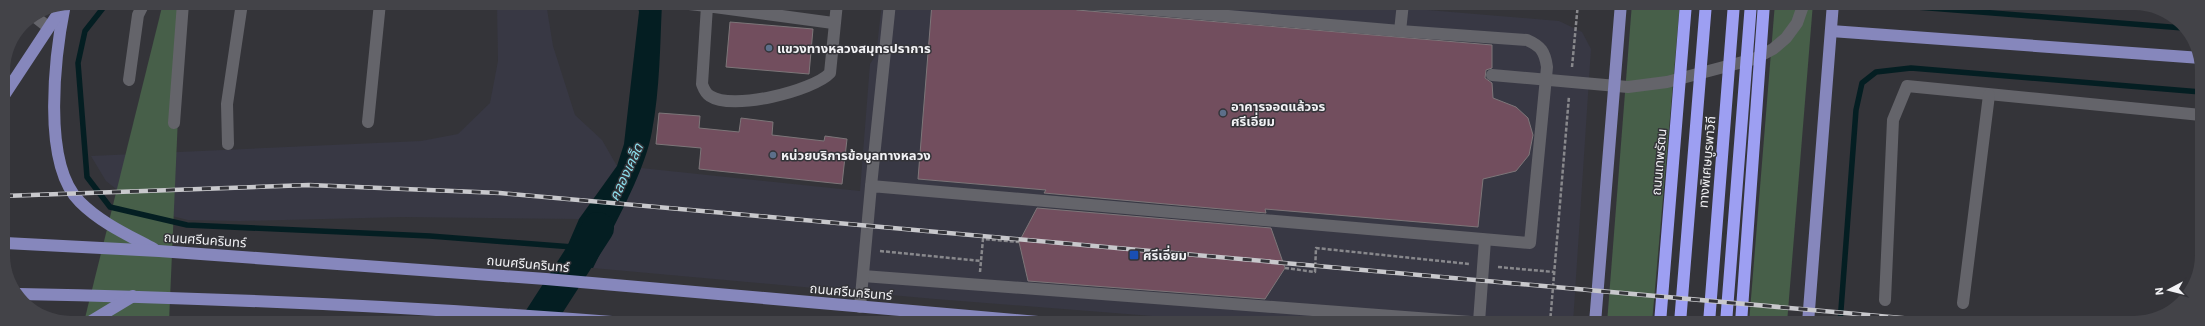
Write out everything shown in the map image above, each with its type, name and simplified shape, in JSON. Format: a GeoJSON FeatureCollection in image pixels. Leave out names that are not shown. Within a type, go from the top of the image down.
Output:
{"type":"FeatureCollection","features":[{"type":"Feature","properties":{"kind":"highway","name":"ถนนเทพรัตน"},"geometry":{"type":"LineString","coordinates":[[1661,316],[1685,10]]}},
{"type":"Feature","properties":{"kind":"highway","name":"ทางพิเศษบูรพาวิถี"},"geometry":{"type":"LineString","coordinates":[[1681,316],[1705,10]]}},
{"type":"Feature","properties":{"kind":"highway","name":"ทางพิเศษบูรพาวิถี"},"geometry":{"type":"LineString","coordinates":[[1710,316],[1733,10]]}},
{"type":"Feature","properties":{"kind":"highway"},"geometry":{"type":"LineString","coordinates":[[1727,316],[1751,10]]}},
{"type":"Feature","properties":{"kind":"highway"},"geometry":{"type":"LineString","coordinates":[[1742,316],[1764,10]]}},
{"type":"Feature","properties":{"kind":"main road"},"geometry":{"type":"LineString","coordinates":[[1596,316],[1618,10]]}},
{"type":"Feature","properties":{"kind":"main road"},"geometry":{"type":"LineString","coordinates":[[1809,316],[1833,10]]}},
{"type":"Feature","properties":{"kind":"main road"},"geometry":{"type":"LineString","coordinates":[[10,86],[59,11]]}},
{"type":"Feature","properties":{"kind":"main road"},"geometry":{"type":"LineString","coordinates":[[63,11],[56,58],[54,126],[60,170],[79,201],[110,226],[159,251]]}},
{"type":"Feature","properties":{"kind":"main road"},"geometry":{"type":"LineString","coordinates":[[1831,32],[2194,57]]}},
{"type":"Feature","properties":{"kind":"main road","name":"ถนนศรีนครินทร์"},"geometry":{"type":"LineString","coordinates":[[10,243],[159,251],[546,279],[966,316]]}},
{"type":"Feature","properties":{"kind":"main road"},"geometry":{"type":"LineString","coordinates":[[25,294],[133,296],[538,316]]}},
{"type":"Feature","properties":{"kind":"main road"},"geometry":{"type":"LineString","coordinates":[[100,316],[133,296]]}},
{"type":"Feature","properties":{"kind":"lane"},"geometry":{"type":"LineString","coordinates":[[129,80],[138,15],[140,10]]}},
{"type":"Feature","properties":{"kind":"lane"},"geometry":{"type":"LineString","coordinates":[[174,123],[182,10]]}},
{"type":"Feature","properties":{"kind":"lane"},"geometry":{"type":"LineString","coordinates":[[228,144],[227,104],[241,10]]}},
{"type":"Feature","properties":{"kind":"lane"},"geometry":{"type":"LineString","coordinates":[[368,122],[379,10]]}},
{"type":"Feature","properties":{"kind":"lane"},"geometry":{"type":"LineString","coordinates":[[707,10],[702,84],[705,91],[711,97],[721,100],[741,102],[776,96],[823,80],[830,73],[835,10]]}},
{"type":"Feature","properties":{"kind":"lane"},"geometry":{"type":"LineString","coordinates":[[738,10],[833,22]]}},
{"type":"Feature","properties":{"kind":"lane"},"geometry":{"type":"LineString","coordinates":[[860,307],[889,10]]}},
{"type":"Feature","properties":{"kind":"lane"},"geometry":{"type":"LineString","coordinates":[[871,186],[1530,243],[1547,67],[1546,55],[1539,45],[1527,40],[1400,31],[1200,10]]}},
{"type":"Feature","properties":{"kind":"lane"},"geometry":{"type":"LineString","coordinates":[[1400,31],[1402,10]]}},
{"type":"Feature","properties":{"kind":"lane"},"geometry":{"type":"LineString","coordinates":[[1492,75],[1628,87],[1667,82],[1754,59],[1773,49],[1786,38],[1797,23],[1802,10]]}},
{"type":"Feature","properties":{"kind":"lane"},"geometry":{"type":"LineString","coordinates":[[38,19],[48,27]]}},
{"type":"Feature","properties":{"kind":"lane"},"geometry":{"type":"LineString","coordinates":[[1884,300],[1893,120],[1907,86],[2195,114]]}},
{"type":"Feature","properties":{"kind":"lane"},"geometry":{"type":"LineString","coordinates":[[1963,303],[1989,95]]}},
{"type":"Feature","properties":{"kind":"lane"},"geometry":{"type":"LineString","coordinates":[[1479,316],[1485,240]]}},
{"type":"Feature","properties":{"kind":"lane"},"geometry":{"type":"LineString","coordinates":[[863,276],[1398,316]]}},
{"type":"Feature","properties":{"kind":"path"},"geometry":{"type":"LineString","coordinates":[[1551,316],[1561,191]]}},
{"type":"Feature","properties":{"kind":"path"},"geometry":{"type":"LineString","coordinates":[[979,276],[983,239],[1019,242]]}},
{"type":"Feature","properties":{"kind":"path"},"geometry":{"type":"LineString","coordinates":[[1285,268],[1315,272],[1316,248],[1475,264]]}},
{"type":"Feature","properties":{"kind":"path"},"geometry":{"type":"LineString","coordinates":[[865,249],[981,261]]}},
{"type":"Feature","properties":{"kind":"path"},"geometry":{"type":"LineString","coordinates":[[1491,266],[1554,272]]}},
{"type":"Feature","properties":{"kind":"shaded area"},"geometry":{"type":"Polygon","coordinates":[[[497,10],[547,10],[553,46],[575,115],[602,140],[617,166],[579,219],[403,217],[240,221],[188,220],[140,208],[106,181],[91,156],[421,141],[458,134],[490,103],[498,61],[497,10]]]}},
{"type":"Feature","properties":{"kind":"shaded area"},"geometry":{"type":"Polygon","coordinates":[[[881,10],[1428,10],[1559,21],[1582,32],[1591,49],[1573,316],[1152,316],[935,299],[593,268],[641,168],[860,191],[870,64],[876,55],[881,10]]]}},
{"type":"Feature","properties":{"kind":"green space"},"geometry":{"type":"Polygon","coordinates":[[[161,10],[183,10],[169,316],[85,316],[161,10]]]}},
{"type":"Feature","properties":{"kind":"green space"},"geometry":{"type":"Polygon","coordinates":[[[1631,10],[1679,10],[1653,316],[1608,316],[1631,10]]]}},
{"type":"Feature","properties":{"kind":"green space"},"geometry":{"type":"Polygon","coordinates":[[[1774,10],[1812,10],[1788,316],[1750,316],[1774,10]]]}},
{"type":"Feature","properties":{"kind":"water"},"geometry":{"type":"Polygon","coordinates":[[[639,10],[662,10],[657,99],[648,147],[627,200],[593,268],[560,263],[579,219],[617,166],[624,144],[639,10]]]}},
{"type":"Feature","properties":{"kind":"building","name":"อาคารจอดแล้วจร ศรีเอี่ยม"},"geometry":{"type":"Polygon","coordinates":[[[931,10],[1077,10],[1492,45],[1492,68],[1486,70],[1485,78],[1492,83],[1493,98],[1516,107],[1528,118],[1533,135],[1529,155],[1516,171],[1483,179],[1478,227],[1265,209],[1266,213],[1044,193],[1046,190],[918,179],[931,10]]]}},
{"type":"Feature","properties":{"kind":"building","name":"แขวงทางหลวงสมุทรปราการ"},"geometry":{"type":"Polygon","coordinates":[[[730,22],[813,29],[809,74],[726,67],[730,22]]]}},
{"type":"Feature","properties":{"kind":"building","name":"หน่วยบริการข้อมูลทางหลวง"},"geometry":{"type":"Polygon","coordinates":[[[659,113],[700,116],[699,128],[739,132],[741,118],[773,122],[772,135],[824,141],[825,136],[847,139],[842,184],[699,169],[701,148],[656,144],[659,113]]]}},
{"type":"Feature","properties":{"kind":"building","name":"ศรีเอี่ยม"},"geometry":{"type":"Polygon","coordinates":[[[1037,208],[1271,228],[1285,268],[1265,299],[1028,281],[1019,242],[1037,208]]]}},
{"type":"Feature","properties":{"kind":"waterway"},"geometry":{"type":"LineString","coordinates":[[102,10],[85,31],[78,63],[87,177],[110,207],[187,225],[430,236],[573,247]]}},
{"type":"Feature","properties":{"kind":"waterway"},"geometry":{"type":"LineString","coordinates":[[1955,10],[2176,27]]}},
{"type":"Feature","properties":{"kind":"waterway"},"geometry":{"type":"LineString","coordinates":[[1841,316],[1856,110],[1862,83],[1876,72],[1911,68],[2195,92]]}},
{"type":"Feature","properties":{"kind":"waterway","name":"คลองเคล็ด"},"geometry":{"type":"LineString","coordinates":[[541,316],[598,228]]}},
{"type":"Feature","properties":{"kind":"railway"},"geometry":{"type":"LineString","coordinates":[[10,196],[309,185],[500,193],[1879,316]]}},
{"type":"Feature","properties":{"kind":"place","name":"แขวงทางหลวงสมุทรปราการ"},"geometry":{"type":"Point","coordinates":[769,48]}},
{"type":"Feature","properties":{"kind":"place","name":"อาคารจอดแล้วจร ศรีเอี่ยม"},"geometry":{"type":"Point","coordinates":[1223,113]}},
{"type":"Feature","properties":{"kind":"place","name":"หน่วยบริการข้อมูลทางหลวง"},"geometry":{"type":"Point","coordinates":[773,155]}},
{"type":"Feature","properties":{"kind":"place","name":"ศรีเอี่ยม"},"geometry":{"type":"Point","coordinates":[1134,255]}}]}
